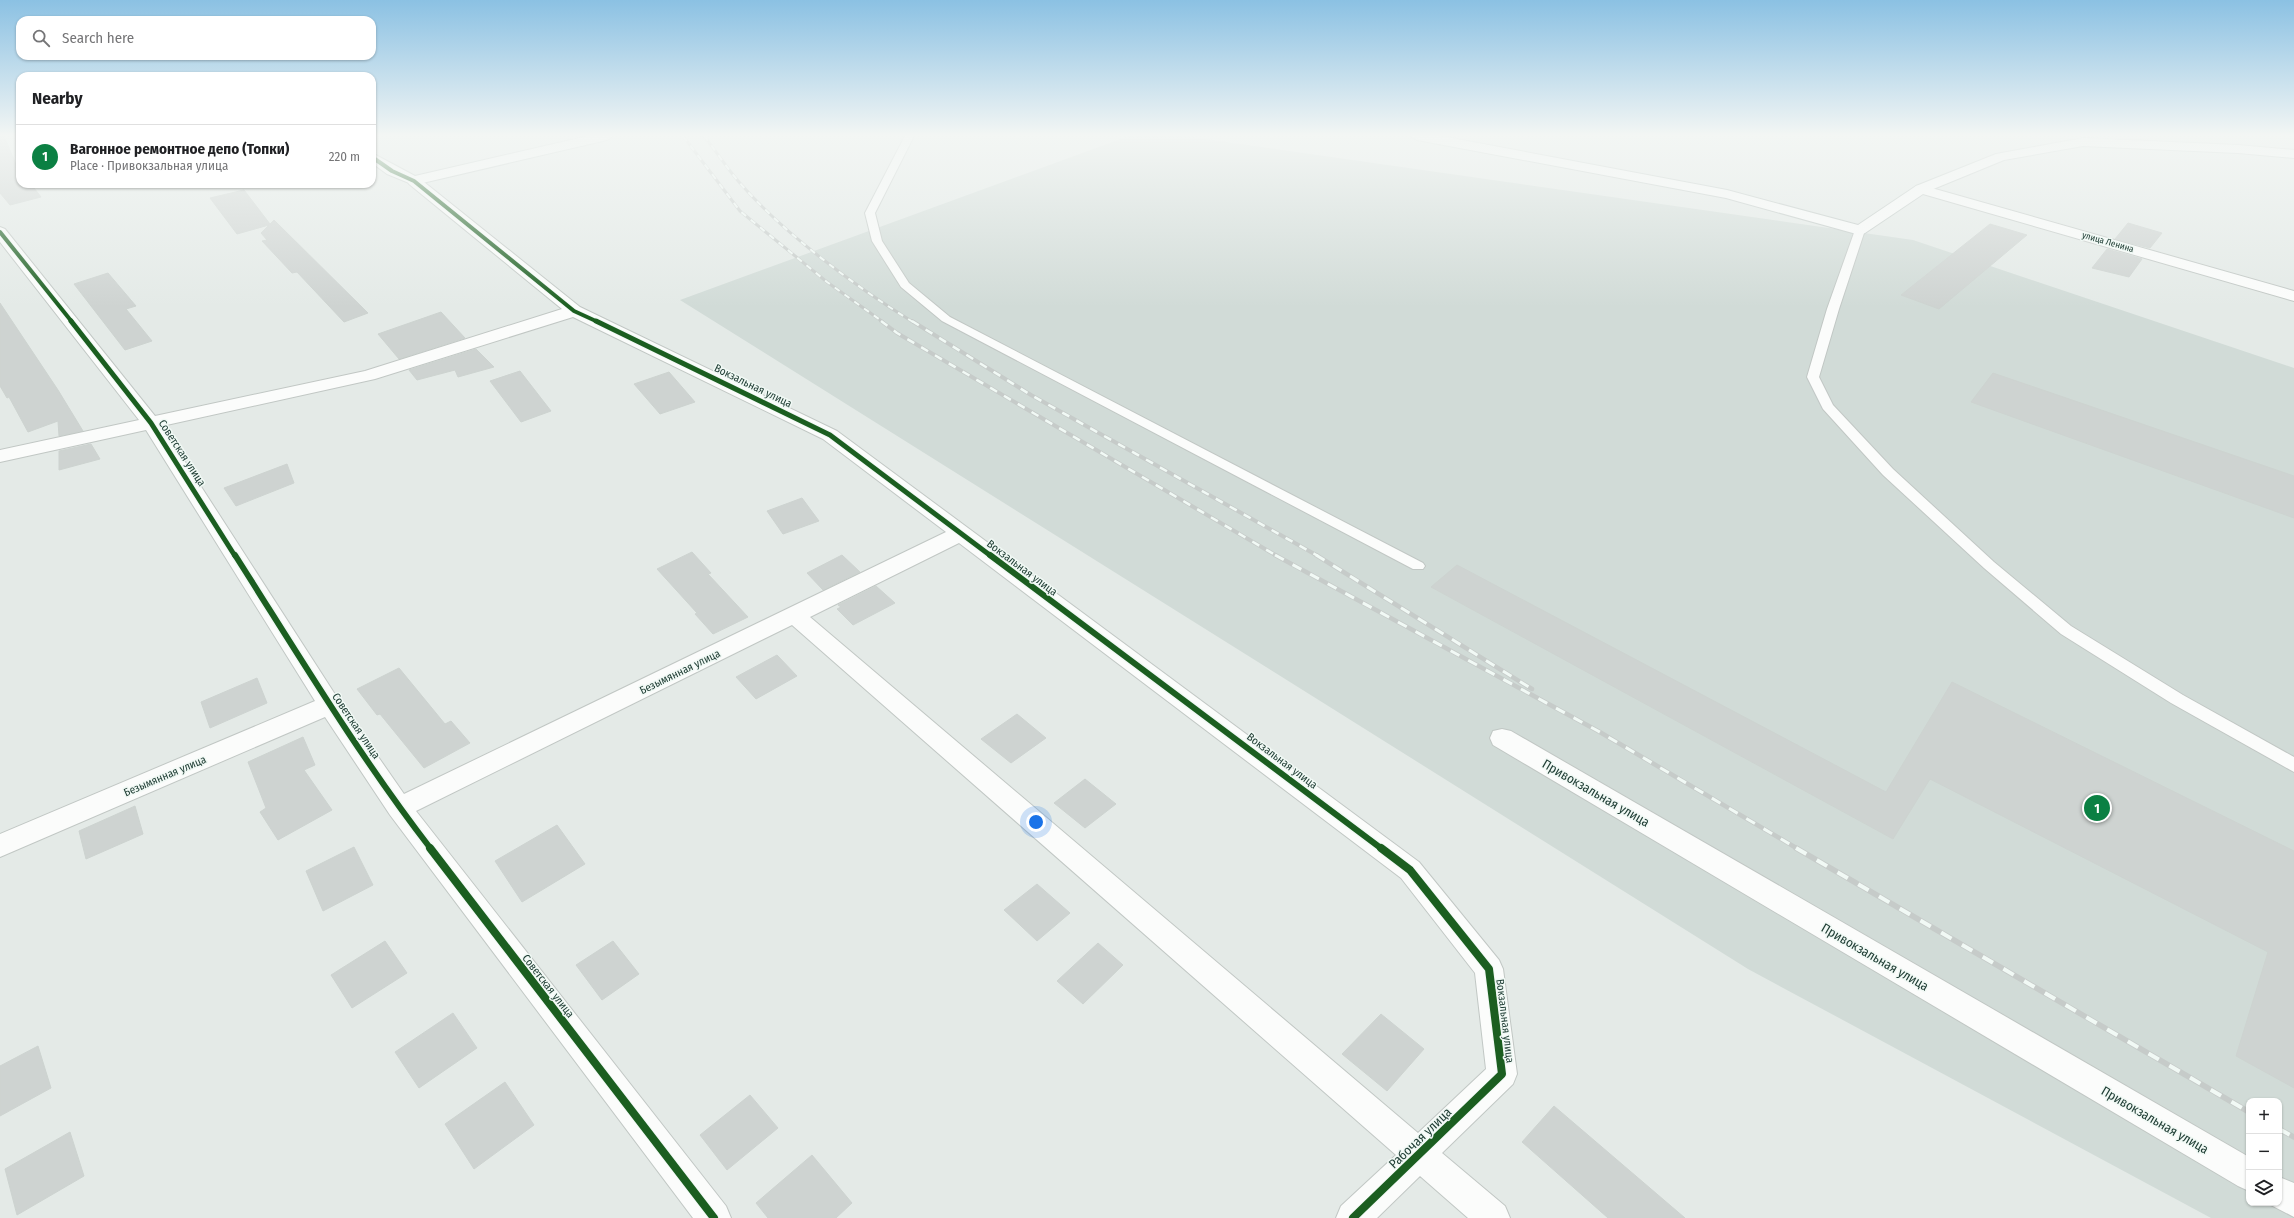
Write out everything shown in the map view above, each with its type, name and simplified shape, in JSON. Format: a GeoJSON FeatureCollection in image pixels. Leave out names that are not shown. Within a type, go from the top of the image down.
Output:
{"type":"FeatureCollection","features":[{"type":"Feature","properties":{"kind":"street","name":"Вокзальная улица"},"geometry":{"type":"LineString","coordinates":[[429,193],[574,311],[830,435],[1410,870],[1488,969],[1502,1074]]}},
{"type":"Feature","properties":{"kind":"street"},"geometry":{"type":"LineString","coordinates":[[1721,193],[1860,230],[1915,193]]}},
{"type":"Feature","properties":{"kind":"street","name":"улица Ленина"},"geometry":{"type":"LineString","coordinates":[[1934,193],[2294,296]]}},
{"type":"Feature","properties":{"kind":"street","name":"Советская улица"},"geometry":{"type":"LineString","coordinates":[[0,232],[151,423],[330,705],[399,808],[714,1218]]}},
{"type":"Feature","properties":{"kind":"street"},"geometry":{"type":"LineString","coordinates":[[0,456],[369,375],[574,311]]}},
{"type":"Feature","properties":{"kind":"street","name":"Безымянная улица"},"geometry":{"type":"LineString","coordinates":[[399,808],[795,616],[960,534]]}},
{"type":"Feature","properties":{"kind":"street"},"geometry":{"type":"LineString","coordinates":[[795,616],[1420,1153],[1493,1218]]}},
{"type":"Feature","properties":{"kind":"street","name":"Безымянная улица"},"geometry":{"type":"LineString","coordinates":[[0,846],[330,705]]}},
{"type":"Feature","properties":{"kind":"street","name":"Привокзальная улица"},"geometry":{"type":"LineString","coordinates":[[1502,738],[2246,1173]]}},
{"type":"Feature","properties":{"kind":"street","name":"Рабочая улица"},"geometry":{"type":"LineString","coordinates":[[1353,1218],[1502,1074]]}},
{"type":"Feature","properties":{"kind":"street"},"geometry":{"type":"LineString","coordinates":[[2282,1195],[2294,1201]]}},
{"type":"Feature","properties":{"kind":"lane"},"geometry":{"type":"LineString","coordinates":[[880,193],[870,213],[877,241],[905,285],[946,319],[1418,566]]}},
{"type":"Feature","properties":{"kind":"lane"},"geometry":{"type":"LineString","coordinates":[[1860,230],[1833,309],[1813,377],[1827,406],[1888,472],[1989,565],[2066,630],[2177,699],[2294,765]]}},
{"type":"Feature","properties":{"kind":"shaded area"},"geometry":{"type":"Polygon","coordinates":[[[973,193],[1582,193],[1913,240],[2294,368],[2294,1218],[2211,1218],[1748,969],[680,300],[973,193]]]}},
{"type":"Feature","properties":{"kind":"building"},"geometry":{"type":"Polygon","coordinates":[[[0,193],[38,193],[41,197],[10,205],[0,193]]]}},
{"type":"Feature","properties":{"kind":"building"},"geometry":{"type":"Polygon","coordinates":[[[232,193],[246,193],[270,224],[274,220],[368,313],[344,322],[297,272],[292,273],[262,241],[267,240],[261,233],[269,225],[237,234],[210,198],[232,193]]]}},
{"type":"Feature","properties":{"kind":"building"},"geometry":{"type":"Polygon","coordinates":[[[2128,223],[2162,233],[2150,248],[2115,239],[2128,223]]]}},
{"type":"Feature","properties":{"kind":"building"},"geometry":{"type":"Polygon","coordinates":[[[1990,224],[2027,235],[1939,309],[1901,295],[1990,224]]]}},
{"type":"Feature","properties":{"kind":"building"},"geometry":{"type":"Polygon","coordinates":[[[2107,249],[2142,259],[2129,277],[2092,268],[2107,249]]]}},
{"type":"Feature","properties":{"kind":"building"},"geometry":{"type":"Polygon","coordinates":[[[108,273],[136,306],[126,309],[152,341],[125,350],[74,284],[108,273]]]}},
{"type":"Feature","properties":{"kind":"building"},"geometry":{"type":"Polygon","coordinates":[[[0,303],[58,390],[83,431],[59,436],[58,421],[28,432],[9,397],[7,398],[0,386],[0,303]]]}},
{"type":"Feature","properties":{"kind":"building"},"geometry":{"type":"Polygon","coordinates":[[[441,312],[465,338],[399,359],[378,334],[441,312]]]}},
{"type":"Feature","properties":{"kind":"building"},"geometry":{"type":"Polygon","coordinates":[[[476,349],[494,367],[458,377],[455,370],[417,380],[409,370],[476,349]]]}},
{"type":"Feature","properties":{"kind":"building"},"geometry":{"type":"Polygon","coordinates":[[[520,371],[551,411],[521,422],[490,381],[520,371]]]}},
{"type":"Feature","properties":{"kind":"building"},"geometry":{"type":"Polygon","coordinates":[[[669,372],[695,402],[660,414],[634,384],[669,372]]]}},
{"type":"Feature","properties":{"kind":"building"},"geometry":{"type":"Polygon","coordinates":[[[1993,373],[2294,476],[2294,518],[1971,402],[1993,373]]]}},
{"type":"Feature","properties":{"kind":"building"},"geometry":{"type":"Polygon","coordinates":[[[91,444],[100,459],[59,470],[59,451],[91,444]]]}},
{"type":"Feature","properties":{"kind":"building"},"geometry":{"type":"Polygon","coordinates":[[[287,464],[294,483],[236,506],[224,488],[287,464]]]}},
{"type":"Feature","properties":{"kind":"building"},"geometry":{"type":"Polygon","coordinates":[[[802,498],[819,521],[783,534],[767,511],[802,498]]]}},
{"type":"Feature","properties":{"kind":"building"},"geometry":{"type":"Polygon","coordinates":[[[692,552],[711,573],[708,574],[748,617],[713,634],[695,614],[697,613],[657,569],[692,552]]]}},
{"type":"Feature","properties":{"kind":"building"},"geometry":{"type":"Polygon","coordinates":[[[842,555],[860,572],[823,590],[807,573],[842,555]]]}},
{"type":"Feature","properties":{"kind":"building"},"geometry":{"type":"Polygon","coordinates":[[[1457,565],[1886,792],[1952,682],[2294,851],[2294,1088],[2236,1056],[2268,952],[1930,779],[1893,839],[1431,587],[1457,565]]]}},
{"type":"Feature","properties":{"kind":"building"},"geometry":{"type":"Polygon","coordinates":[[[876,586],[895,603],[853,625],[837,609],[841,607],[838,605],[876,586]]]}},
{"type":"Feature","properties":{"kind":"building"},"geometry":{"type":"Polygon","coordinates":[[[777,655],[797,676],[756,699],[736,677],[777,655]]]}},
{"type":"Feature","properties":{"kind":"building"},"geometry":{"type":"Polygon","coordinates":[[[399,668],[445,724],[451,721],[470,743],[424,768],[380,714],[377,715],[357,689],[399,668]]]}},
{"type":"Feature","properties":{"kind":"building"},"geometry":{"type":"Polygon","coordinates":[[[257,678],[267,703],[210,728],[201,702],[257,678]]]}},
{"type":"Feature","properties":{"kind":"building"},"geometry":{"type":"Polygon","coordinates":[[[1017,714],[1046,738],[1011,763],[981,739],[1017,714]]]}},
{"type":"Feature","properties":{"kind":"building"},"geometry":{"type":"Polygon","coordinates":[[[303,737],[315,765],[304,770],[332,810],[278,840],[260,812],[266,808],[248,762],[303,737]]]}},
{"type":"Feature","properties":{"kind":"building"},"geometry":{"type":"Polygon","coordinates":[[[1085,779],[1116,804],[1085,828],[1054,803],[1085,779]]]}},
{"type":"Feature","properties":{"kind":"building"},"geometry":{"type":"Polygon","coordinates":[[[135,806],[143,834],[86,859],[79,831],[135,806]]]}},
{"type":"Feature","properties":{"kind":"building"},"geometry":{"type":"Polygon","coordinates":[[[557,825],[585,864],[522,902],[495,861],[557,825]]]}},
{"type":"Feature","properties":{"kind":"building"},"geometry":{"type":"Polygon","coordinates":[[[354,847],[373,885],[323,911],[306,871],[354,847]]]}},
{"type":"Feature","properties":{"kind":"building"},"geometry":{"type":"Polygon","coordinates":[[[1037,884],[1070,913],[1037,941],[1004,910],[1037,884]]]}},
{"type":"Feature","properties":{"kind":"building"},"geometry":{"type":"Polygon","coordinates":[[[385,941],[407,973],[352,1008],[331,975],[385,941]]]}},
{"type":"Feature","properties":{"kind":"building"},"geometry":{"type":"Polygon","coordinates":[[[613,941],[639,974],[602,1000],[576,965],[613,941]]]}},
{"type":"Feature","properties":{"kind":"building"},"geometry":{"type":"Polygon","coordinates":[[[1098,943],[1123,965],[1083,1004],[1057,981],[1098,943]]]}},
{"type":"Feature","properties":{"kind":"building"},"geometry":{"type":"Polygon","coordinates":[[[453,1013],[477,1048],[419,1088],[395,1052],[453,1013]]]}},
{"type":"Feature","properties":{"kind":"building"},"geometry":{"type":"Polygon","coordinates":[[[1381,1014],[1424,1049],[1387,1091],[1342,1054],[1381,1014]]]}},
{"type":"Feature","properties":{"kind":"building"},"geometry":{"type":"Polygon","coordinates":[[[38,1046],[51,1088],[0,1116],[0,1066],[38,1046]]]}},
{"type":"Feature","properties":{"kind":"building"},"geometry":{"type":"Polygon","coordinates":[[[505,1082],[534,1125],[474,1169],[445,1124],[505,1082]]]}},
{"type":"Feature","properties":{"kind":"building"},"geometry":{"type":"Polygon","coordinates":[[[750,1095],[778,1128],[727,1170],[700,1135],[750,1095]]]}},
{"type":"Feature","properties":{"kind":"building"},"geometry":{"type":"Polygon","coordinates":[[[1554,1106],[1685,1218],[1608,1218],[1522,1142],[1554,1106]]]}},
{"type":"Feature","properties":{"kind":"building"},"geometry":{"type":"Polygon","coordinates":[[[70,1132],[84,1176],[17,1215],[5,1169],[70,1132]]]}},
{"type":"Feature","properties":{"kind":"building"},"geometry":{"type":"Polygon","coordinates":[[[812,1155],[852,1203],[836,1218],[768,1218],[756,1203],[812,1155]]]}},
{"type":"Feature","properties":{"kind":"railway"},"geometry":{"type":"LineString","coordinates":[[726,193],[740,211],[827,282],[883,322]]}},
{"type":"Feature","properties":{"kind":"railway"},"geometry":{"type":"LineString","coordinates":[[749,193],[777,220],[821,258],[868,293],[913,322]]}},
{"type":"Feature","properties":{"kind":"railway"},"geometry":{"type":"LineString","coordinates":[[881,321],[897,333],[1277,556]]}},
{"type":"Feature","properties":{"kind":"railway"},"geometry":{"type":"LineString","coordinates":[[912,321],[1031,395],[1318,556]]}},
{"type":"Feature","properties":{"kind":"railway"},"geometry":{"type":"LineString","coordinates":[[1275,555],[1598,731],[1798,849]]}},
{"type":"Feature","properties":{"kind":"railway"},"geometry":{"type":"LineString","coordinates":[[1316,555],[1532,689]]}},
{"type":"Feature","properties":{"kind":"railway"},"geometry":{"type":"LineString","coordinates":[[1796,848],[2246,1110]]}},
{"type":"Feature","properties":{"kind":"railway"},"geometry":{"type":"LineString","coordinates":[[2282,1131],[2294,1137]]}},
{"type":"Feature","properties":{"kind":"cycle path"},"geometry":{"type":"LineString","coordinates":[[429,193],[574,311],[830,435],[1410,870],[1489,969],[1502,1074],[1353,1218]]}},
{"type":"Feature","properties":{"kind":"cycle path"},"geometry":{"type":"LineString","coordinates":[[0,232],[151,423],[330,705],[399,808],[714,1218]]}},
{"type":"Feature","properties":{"kind":"place","name":"Вагонное ремонтное депо (Топки)"},"geometry":{"type":"Point","coordinates":[2097,808]}}]}
